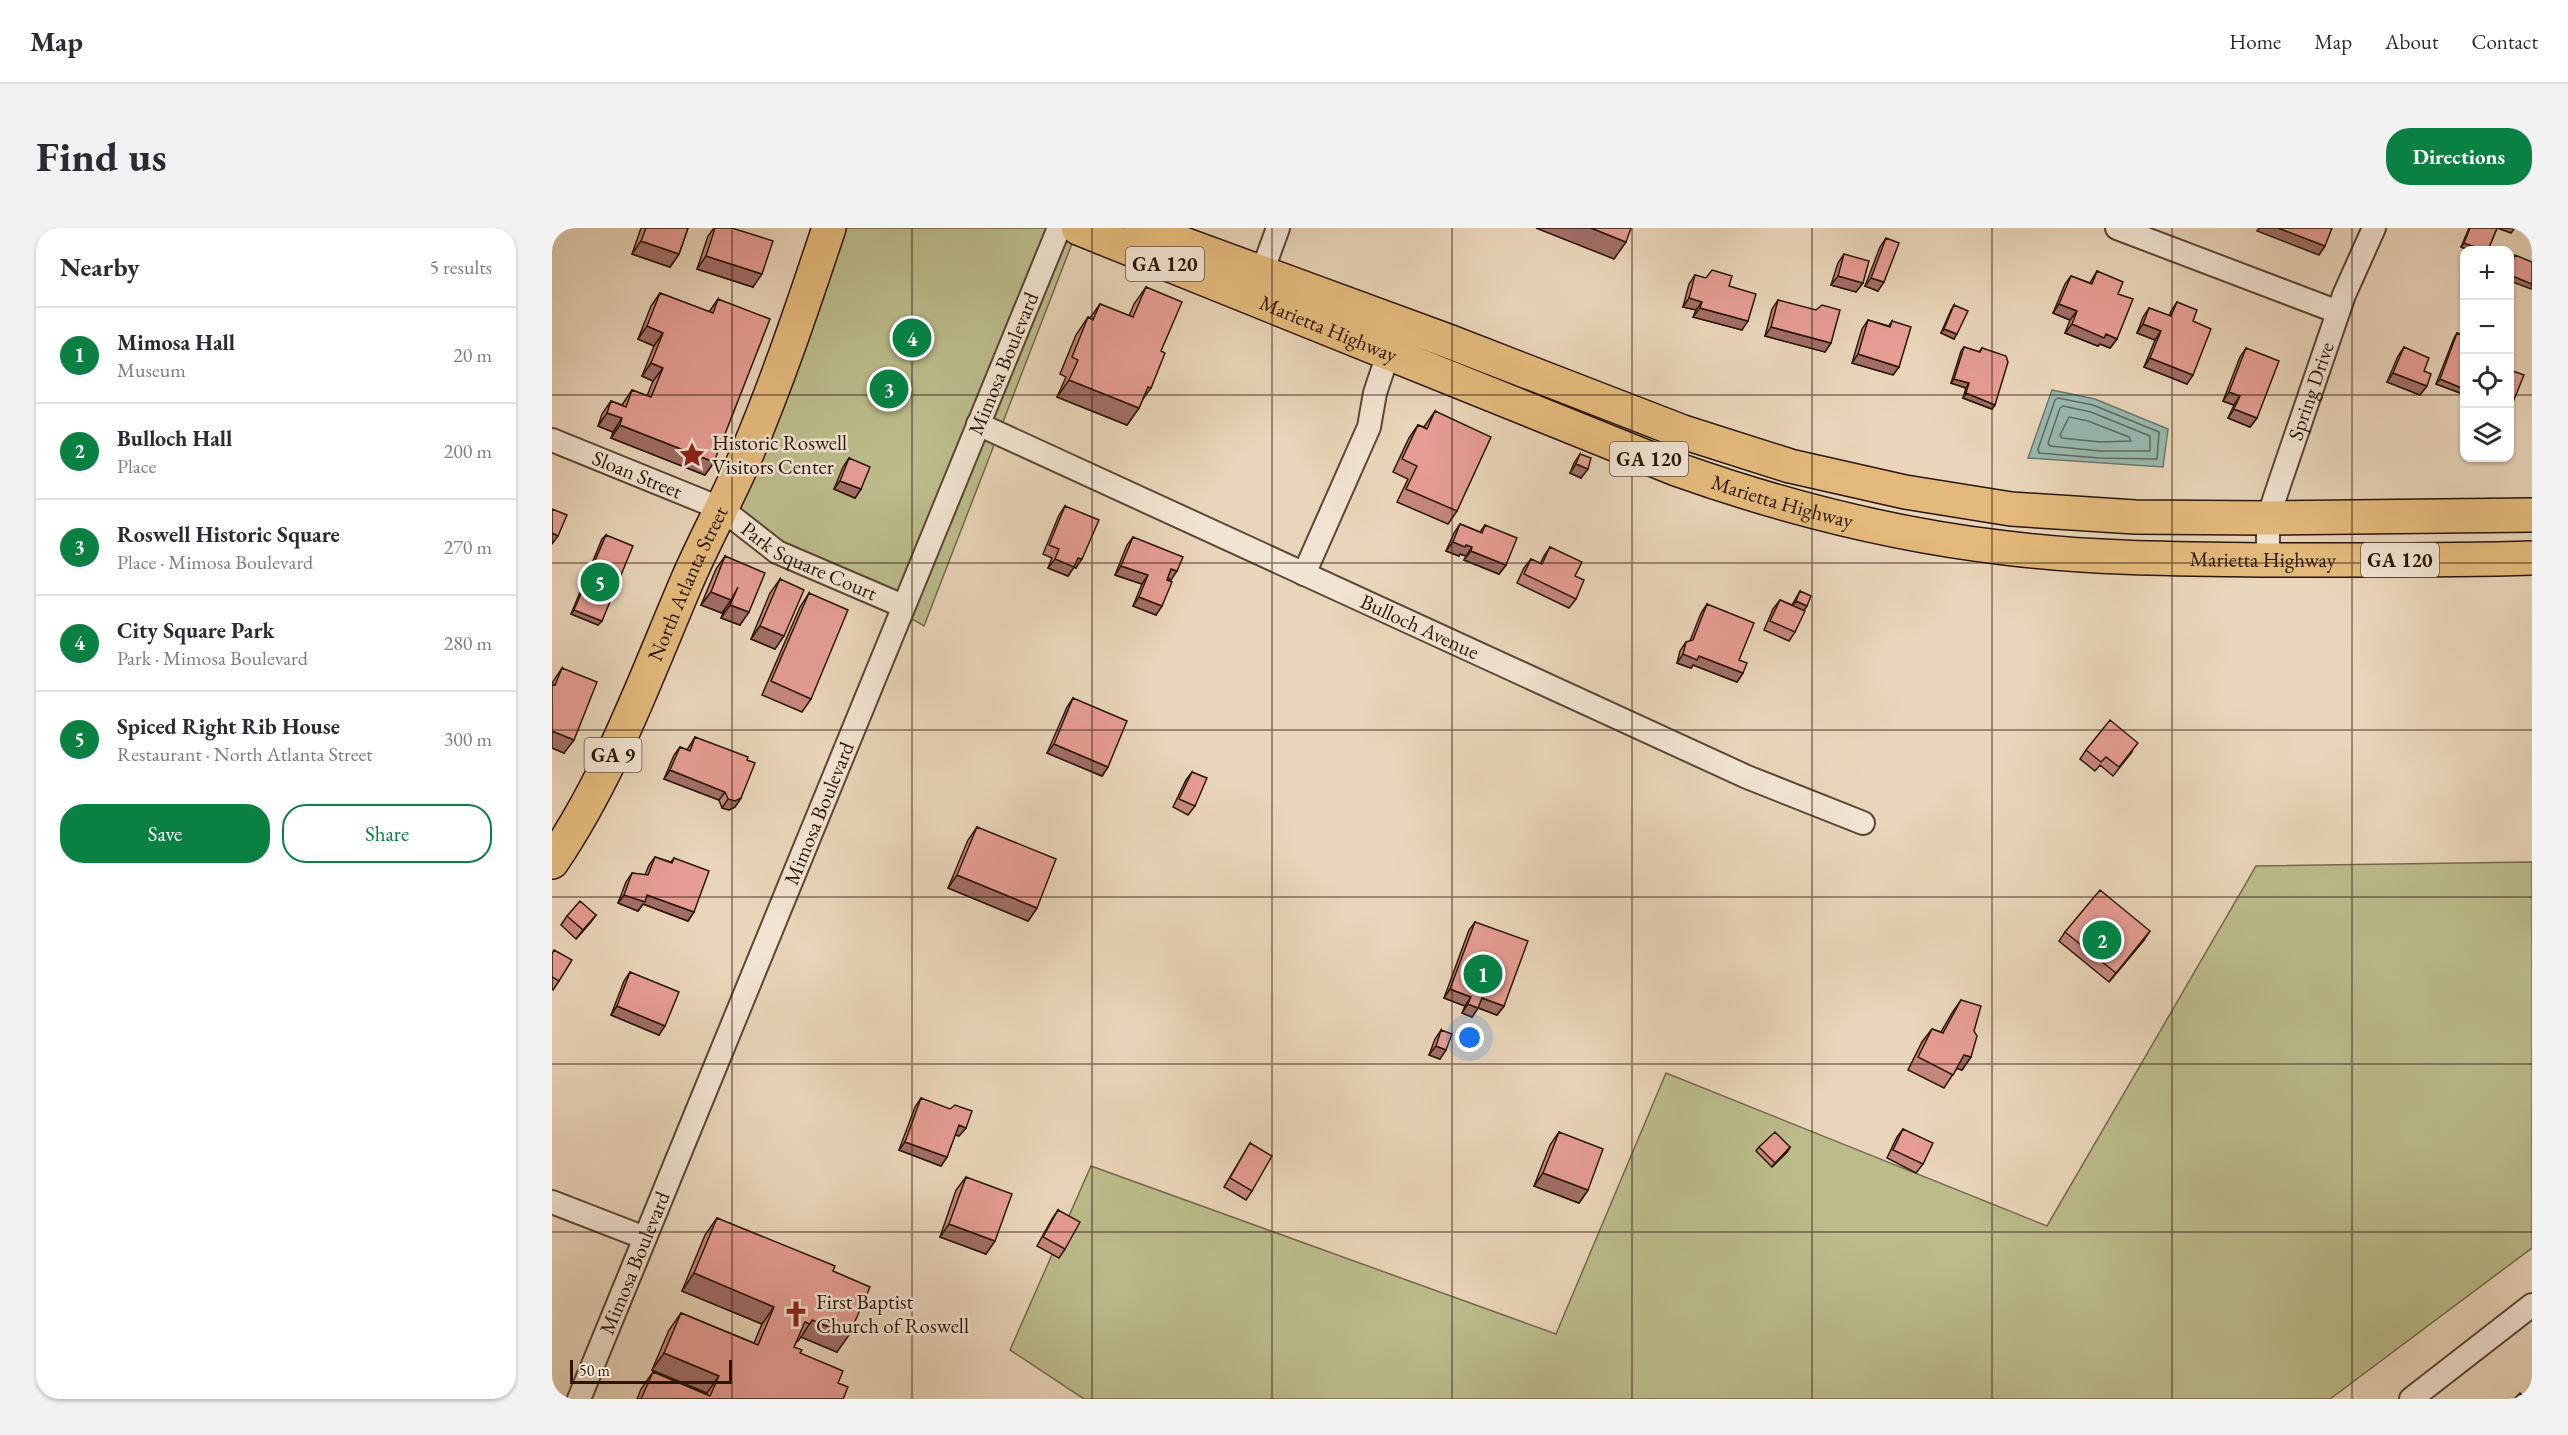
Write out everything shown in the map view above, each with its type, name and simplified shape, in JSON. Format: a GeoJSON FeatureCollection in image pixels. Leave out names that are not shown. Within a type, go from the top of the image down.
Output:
{"type":"FeatureCollection","features":[{"type":"Feature","properties":{"kind":"highway","name":"Marietta Highway"},"geometry":{"type":"LineString","coordinates":[[1078,228],[1257,287],[1448,341],[1683,432],[1790,466],[1844,479],[2011,509],[2135,517],[2532,515]]}},
{"type":"Feature","properties":{"kind":"highway","name":"Marietta Highway"},"geometry":{"type":"LineString","coordinates":[[1140,228],[1388,354],[1676,469],[1729,488],[1844,519],[1941,539],[2064,555],[2130,559],[2532,558]]}},
{"type":"Feature","properties":{"kind":"highway","name":"North Atlanta Street"},"geometry":{"type":"LineString","coordinates":[[552,862],[578,824],[602,780],[688,578],[722,509],[765,408],[830,234]]}},
{"type":"Feature","properties":{"kind":"street","name":"Mimosa Boulevard"},"geometry":{"type":"LineString","coordinates":[[579,1399],[1059,228]]}},
{"type":"Feature","properties":{"kind":"street"},"geometry":{"type":"LineString","coordinates":[[1257,287],[1278,228]]}},
{"type":"Feature","properties":{"kind":"street"},"geometry":{"type":"LineString","coordinates":[[2117,228],[2338,312]]}},
{"type":"Feature","properties":{"kind":"street","name":"Spring Drive"},"geometry":{"type":"LineString","coordinates":[[2268,560],[2268,518],[2338,312],[2374,228]]}},
{"type":"Feature","properties":{"kind":"street"},"geometry":{"type":"LineString","coordinates":[[1304,574],[1369,427],[1375,393],[1388,354]]}},
{"type":"Feature","properties":{"kind":"street","name":"Bulloch Avenue"},"geometry":{"type":"LineString","coordinates":[[978,424],[1747,777],[1863,823]]}},
{"type":"Feature","properties":{"kind":"street","name":"Sloan Street"},"geometry":{"type":"LineString","coordinates":[[552,440],[722,509]]}},
{"type":"Feature","properties":{"kind":"street","name":"Park Square Court"},"geometry":{"type":"LineString","coordinates":[[722,509],[777,552],[903,606]]}},
{"type":"Feature","properties":{"kind":"street"},"geometry":{"type":"LineString","coordinates":[[552,1202],[645,1238]]}},
{"type":"Feature","properties":{"kind":"street"},"geometry":{"type":"LineString","coordinates":[[2411,1399],[2532,1305]]}},
{"type":"Feature","properties":{"kind":"green space"},"geometry":{"type":"Polygon","coordinates":[[[825,228],[1078,228],[924,626],[722,509],[825,228]]]}},
{"type":"Feature","properties":{"kind":"green space"},"geometry":{"type":"Polygon","coordinates":[[[2532,862],[2532,1248],[2330,1399],[1084,1399],[1010,1350],[1091,1166],[1556,1334],[1666,1073],[2047,1226],[2256,866],[2532,862]]]}},
{"type":"Feature","properties":{"kind":"water"},"geometry":{"type":"Polygon","coordinates":[[[2052,390],[2095,399],[2168,429],[2163,467],[2028,458],[2052,390]]]}},
{"type":"Feature","properties":{"kind":"building"},"geometry":{"type":"Polygon","coordinates":[[[646,228],[688,228],[679,254],[641,241],[646,228]]]}},
{"type":"Feature","properties":{"kind":"building"},"geometry":{"type":"Polygon","coordinates":[[[715,228],[732,228],[773,241],[762,274],[706,256],[715,228]]]}},
{"type":"Feature","properties":{"kind":"building"},"geometry":{"type":"Polygon","coordinates":[[[1591,228],[1631,228],[1626,242],[1591,228]]]}},
{"type":"Feature","properties":{"kind":"building"},"geometry":{"type":"Polygon","coordinates":[[[2278,228],[2332,228],[2325,246],[2278,228]]]}},
{"type":"Feature","properties":{"kind":"building"},"geometry":{"type":"Polygon","coordinates":[[[2470,228],[2497,228],[2490,246],[2472,246],[2464,243],[2470,228]]]}},
{"type":"Feature","properties":{"kind":"building"},"geometry":{"type":"Polygon","coordinates":[[[1886,238],[1899,243],[1884,282],[1871,278],[1886,238]]]}},
{"type":"Feature","properties":{"kind":"building"},"geometry":{"type":"Polygon","coordinates":[[[1844,254],[1869,261],[1863,283],[1838,276],[1844,254]]]}},
{"type":"Feature","properties":{"kind":"building"},"geometry":{"type":"Polygon","coordinates":[[[2515,255],[2532,262],[2532,284],[2514,277],[2515,255]]]}},
{"type":"Feature","properties":{"kind":"building"},"geometry":{"type":"Polygon","coordinates":[[[1712,270],[1732,276],[1729,286],[1756,294],[1748,321],[1700,308],[1702,302],[1689,298],[1695,275],[1706,278],[1712,270]]]}},
{"type":"Feature","properties":{"kind":"building"},"geometry":{"type":"Polygon","coordinates":[[[2097,271],[2123,282],[2118,294],[2133,299],[2117,339],[2106,334],[2104,338],[2072,324],[2077,311],[2059,304],[2071,276],[2092,284],[2097,271]]]}},
{"type":"Feature","properties":{"kind":"building"},"geometry":{"type":"Polygon","coordinates":[[[1146,287],[1182,302],[1161,351],[1165,353],[1151,388],[1148,387],[1139,408],[1069,380],[1078,360],[1072,357],[1088,317],[1093,320],[1100,304],[1133,317],[1146,287]]]}},
{"type":"Feature","properties":{"kind":"building"},"geometry":{"type":"Polygon","coordinates":[[[660,293],[713,313],[718,299],[770,319],[714,462],[620,425],[622,418],[607,413],[611,401],[626,407],[632,390],[651,397],[663,368],[651,363],[663,333],[647,326],[660,293]]]}},
{"type":"Feature","properties":{"kind":"building"},"geometry":{"type":"Polygon","coordinates":[[[1778,300],[1816,310],[1822,305],[1840,310],[1831,343],[1771,327],[1778,300]]]}},
{"type":"Feature","properties":{"kind":"building"},"geometry":{"type":"Polygon","coordinates":[[[2177,302],[2197,310],[2193,321],[2211,329],[2193,375],[2150,358],[2161,331],[2143,324],[2149,308],[2171,316],[2177,302]]]}},
{"type":"Feature","properties":{"kind":"building"},"geometry":{"type":"Polygon","coordinates":[[[1954,305],[1968,311],[1957,334],[1944,329],[1954,305]]]}},
{"type":"Feature","properties":{"kind":"building"},"geometry":{"type":"Polygon","coordinates":[[[1868,320],[1890,327],[1892,321],[1911,327],[1899,367],[1858,354],[1868,320]]]}},
{"type":"Feature","properties":{"kind":"building"},"geometry":{"type":"Polygon","coordinates":[[[2457,333],[2460,334],[2460,387],[2440,379],[2457,333]]]}},
{"type":"Feature","properties":{"kind":"building"},"geometry":{"type":"Polygon","coordinates":[[[1964,347],[1980,352],[1982,348],[2006,356],[2008,362],[1995,405],[1966,393],[1969,383],[1954,379],[1964,347]]]}},
{"type":"Feature","properties":{"kind":"building"},"geometry":{"type":"Polygon","coordinates":[[[2404,347],[2429,358],[2424,371],[2431,374],[2427,386],[2393,373],[2404,347]]]}},
{"type":"Feature","properties":{"kind":"building"},"geometry":{"type":"Polygon","coordinates":[[[2246,348],[2279,361],[2257,418],[2234,409],[2240,396],[2229,392],[2246,348]]]}},
{"type":"Feature","properties":{"kind":"building"},"geometry":{"type":"Polygon","coordinates":[[[2514,371],[2524,375],[2514,400],[2514,371]]]}},
{"type":"Feature","properties":{"kind":"building"},"geometry":{"type":"Polygon","coordinates":[[[1435,411],[1491,437],[1457,511],[1406,489],[1417,466],[1402,459],[1418,425],[1427,429],[1435,411]]]}},
{"type":"Feature","properties":{"kind":"building"},"geometry":{"type":"Polygon","coordinates":[[[1580,454],[1591,458],[1588,469],[1576,464],[1580,454]]]}},
{"type":"Feature","properties":{"kind":"building"},"geometry":{"type":"Polygon","coordinates":[[[849,458],[870,467],[861,489],[840,481],[849,458]]]}},
{"type":"Feature","properties":{"kind":"building"},"geometry":{"type":"Polygon","coordinates":[[[1065,506],[1099,520],[1082,559],[1078,558],[1074,567],[1055,559],[1059,549],[1049,545],[1065,506]]]}},
{"type":"Feature","properties":{"kind":"building"},"geometry":{"type":"Polygon","coordinates":[[[552,509],[567,515],[558,536],[552,533],[552,509]]]}},
{"type":"Feature","properties":{"kind":"building"},"geometry":{"type":"Polygon","coordinates":[[[1460,524],[1482,533],[1485,525],[1517,538],[1506,565],[1471,551],[1472,547],[1453,542],[1460,524]]]}},
{"type":"Feature","properties":{"kind":"building"},"geometry":{"type":"Polygon","coordinates":[[[606,535],[633,546],[602,621],[574,610],[606,535]]]}},
{"type":"Feature","properties":{"kind":"building"},"geometry":{"type":"Polygon","coordinates":[[[1133,537],[1183,557],[1177,571],[1171,569],[1167,580],[1172,582],[1162,606],[1139,597],[1148,575],[1121,566],[1133,537]]]}},
{"type":"Feature","properties":{"kind":"building"},"geometry":{"type":"Polygon","coordinates":[[[1550,547],[1582,562],[1575,576],[1584,580],[1576,599],[1524,574],[1531,559],[1542,564],[1550,547]]]}},
{"type":"Feature","properties":{"kind":"building"},"geometry":{"type":"Polygon","coordinates":[[[725,556],[765,573],[749,612],[730,605],[738,587],[731,600],[711,592],[725,556]]]}},
{"type":"Feature","properties":{"kind":"building"},"geometry":{"type":"Polygon","coordinates":[[[780,579],[804,590],[784,636],[760,626],[780,579]]]}},
{"type":"Feature","properties":{"kind":"building"},"geometry":{"type":"Polygon","coordinates":[[[1800,591],[1811,596],[1807,606],[1796,601],[1800,591]]]}},
{"type":"Feature","properties":{"kind":"building"},"geometry":{"type":"Polygon","coordinates":[[[809,593],[848,610],[811,699],[771,681],[809,593]]]}},
{"type":"Feature","properties":{"kind":"building"},"geometry":{"type":"Polygon","coordinates":[[[1780,600],[1805,611],[1795,632],[1770,621],[1780,600]]]}},
{"type":"Feature","properties":{"kind":"building"},"geometry":{"type":"Polygon","coordinates":[[[1707,604],[1754,623],[1739,660],[1747,663],[1743,673],[1699,656],[1697,660],[1683,654],[1686,642],[1693,640],[1707,604]]]}},
{"type":"Feature","properties":{"kind":"building"},"geometry":{"type":"Polygon","coordinates":[[[562,668],[597,682],[574,740],[552,731],[552,684],[555,685],[562,668]]]}},
{"type":"Feature","properties":{"kind":"building"},"geometry":{"type":"Polygon","coordinates":[[[1073,698],[1127,721],[1108,767],[1054,744],[1073,698]]]}},
{"type":"Feature","properties":{"kind":"building"},"geometry":{"type":"Polygon","coordinates":[[[2110,720],[2138,743],[2119,767],[2106,757],[2101,762],[2086,750],[2110,720]]]}},
{"type":"Feature","properties":{"kind":"building"},"geometry":{"type":"Polygon","coordinates":[[[695,737],[748,757],[747,760],[755,763],[741,798],[735,801],[728,799],[725,792],[670,770],[680,747],[690,751],[695,737]]]}},
{"type":"Feature","properties":{"kind":"building"},"geometry":{"type":"Polygon","coordinates":[[[1192,772],[1207,778],[1195,806],[1179,799],[1192,772]]]}},
{"type":"Feature","properties":{"kind":"building"},"geometry":{"type":"Polygon","coordinates":[[[977,827],[1056,859],[1037,908],[957,875],[977,827]]]}},
{"type":"Feature","properties":{"kind":"building"},"geometry":{"type":"Polygon","coordinates":[[[655,857],[672,863],[674,858],[709,871],[694,912],[647,895],[645,902],[624,895],[632,873],[648,875],[655,857]]]}},
{"type":"Feature","properties":{"kind":"building"},"geometry":{"type":"Polygon","coordinates":[[[2100,890],[2150,931],[2116,973],[2065,932],[2100,890]]]}},
{"type":"Feature","properties":{"kind":"building"},"geometry":{"type":"Polygon","coordinates":[[[580,901],[596,915],[583,930],[567,916],[580,901]]]}},
{"type":"Feature","properties":{"kind":"building"},"geometry":{"type":"Polygon","coordinates":[[[1475,922],[1528,941],[1504,1006],[1482,998],[1478,1008],[1468,1004],[1471,997],[1450,989],[1475,922]]]}},
{"type":"Feature","properties":{"kind":"building"},"geometry":{"type":"Polygon","coordinates":[[[554,950],[572,960],[559,981],[552,977],[554,950]]]}},
{"type":"Feature","properties":{"kind":"building"},"geometry":{"type":"Polygon","coordinates":[[[630,972],[679,992],[665,1026],[617,1006],[630,972]]]}},
{"type":"Feature","properties":{"kind":"building"},"geometry":{"type":"Polygon","coordinates":[[[1961,1000],[1981,1006],[1974,1031],[1977,1036],[1971,1057],[1964,1055],[1953,1075],[1918,1057],[1932,1029],[1943,1033],[1961,1000]]]}},
{"type":"Feature","properties":{"kind":"building"},"geometry":{"type":"Polygon","coordinates":[[[1441,1030],[1452,1034],[1446,1050],[1436,1046],[1441,1030]]]}},
{"type":"Feature","properties":{"kind":"building"},"geometry":{"type":"Polygon","coordinates":[[[921,1098],[950,1109],[955,1105],[972,1111],[966,1128],[959,1125],[947,1157],[905,1142],[921,1098]]]}},
{"type":"Feature","properties":{"kind":"building"},"geometry":{"type":"Polygon","coordinates":[[[1903,1129],[1933,1143],[1923,1164],[1893,1150],[1903,1129]]]}},
{"type":"Feature","properties":{"kind":"building"},"geometry":{"type":"Polygon","coordinates":[[[1559,1132],[1603,1149],[1588,1190],[1543,1173],[1559,1132]]]}},
{"type":"Feature","properties":{"kind":"building"},"geometry":{"type":"Polygon","coordinates":[[[1775,1132],[1790,1147],[1775,1163],[1759,1147],[1775,1132]]]}},
{"type":"Feature","properties":{"kind":"building"},"geometry":{"type":"Polygon","coordinates":[[[1250,1143],[1272,1156],[1252,1191],[1230,1178],[1250,1143]]]}},
{"type":"Feature","properties":{"kind":"building"},"geometry":{"type":"Polygon","coordinates":[[[966,1177],[1012,1194],[995,1241],[949,1224],[966,1177]]]}},
{"type":"Feature","properties":{"kind":"building"},"geometry":{"type":"Polygon","coordinates":[[[1058,1210],[1080,1222],[1065,1249],[1043,1237],[1058,1210]]]}},
{"type":"Feature","properties":{"kind":"building","name":"First Baptist Church of Roswell"},"geometry":{"type":"Polygon","coordinates":[[[717,1218],[835,1266],[833,1271],[870,1287],[849,1335],[812,1320],[810,1324],[805,1322],[794,1347],[802,1350],[800,1353],[843,1371],[838,1383],[848,1387],[843,1399],[641,1399],[653,1372],[710,1396],[719,1376],[664,1353],[681,1313],[758,1345],[774,1307],[694,1273],[717,1218]]]}},
{"type":"Feature","properties":{"kind":"building"},"geometry":{"type":"Polygon","coordinates":[[[2520,1393],[2526,1399],[2514,1399],[2520,1393]]]}},
{"type":"Feature","properties":{"kind":"place","name":"City Square Park"},"geometry":{"type":"Point","coordinates":[912,338]}},
{"type":"Feature","properties":{"kind":"place","name":"Roswell Historic Square"},"geometry":{"type":"Point","coordinates":[889,389]}},
{"type":"Feature","properties":{"kind":"place","name":"Historic Roswell Visitors Center"},"geometry":{"type":"Point","coordinates":[692,455]}},
{"type":"Feature","properties":{"kind":"place","name":"Spiced Right Rib House"},"geometry":{"type":"Point","coordinates":[600,582]}},
{"type":"Feature","properties":{"kind":"place","name":"Bulloch Hall"},"geometry":{"type":"Point","coordinates":[2102,940]}},
{"type":"Feature","properties":{"kind":"place","name":"Mimosa Hall"},"geometry":{"type":"Point","coordinates":[1483,974]}},
{"type":"Feature","properties":{"kind":"place","name":"First Baptist Church of Roswell"},"geometry":{"type":"Point","coordinates":[796,1314]}}]}
